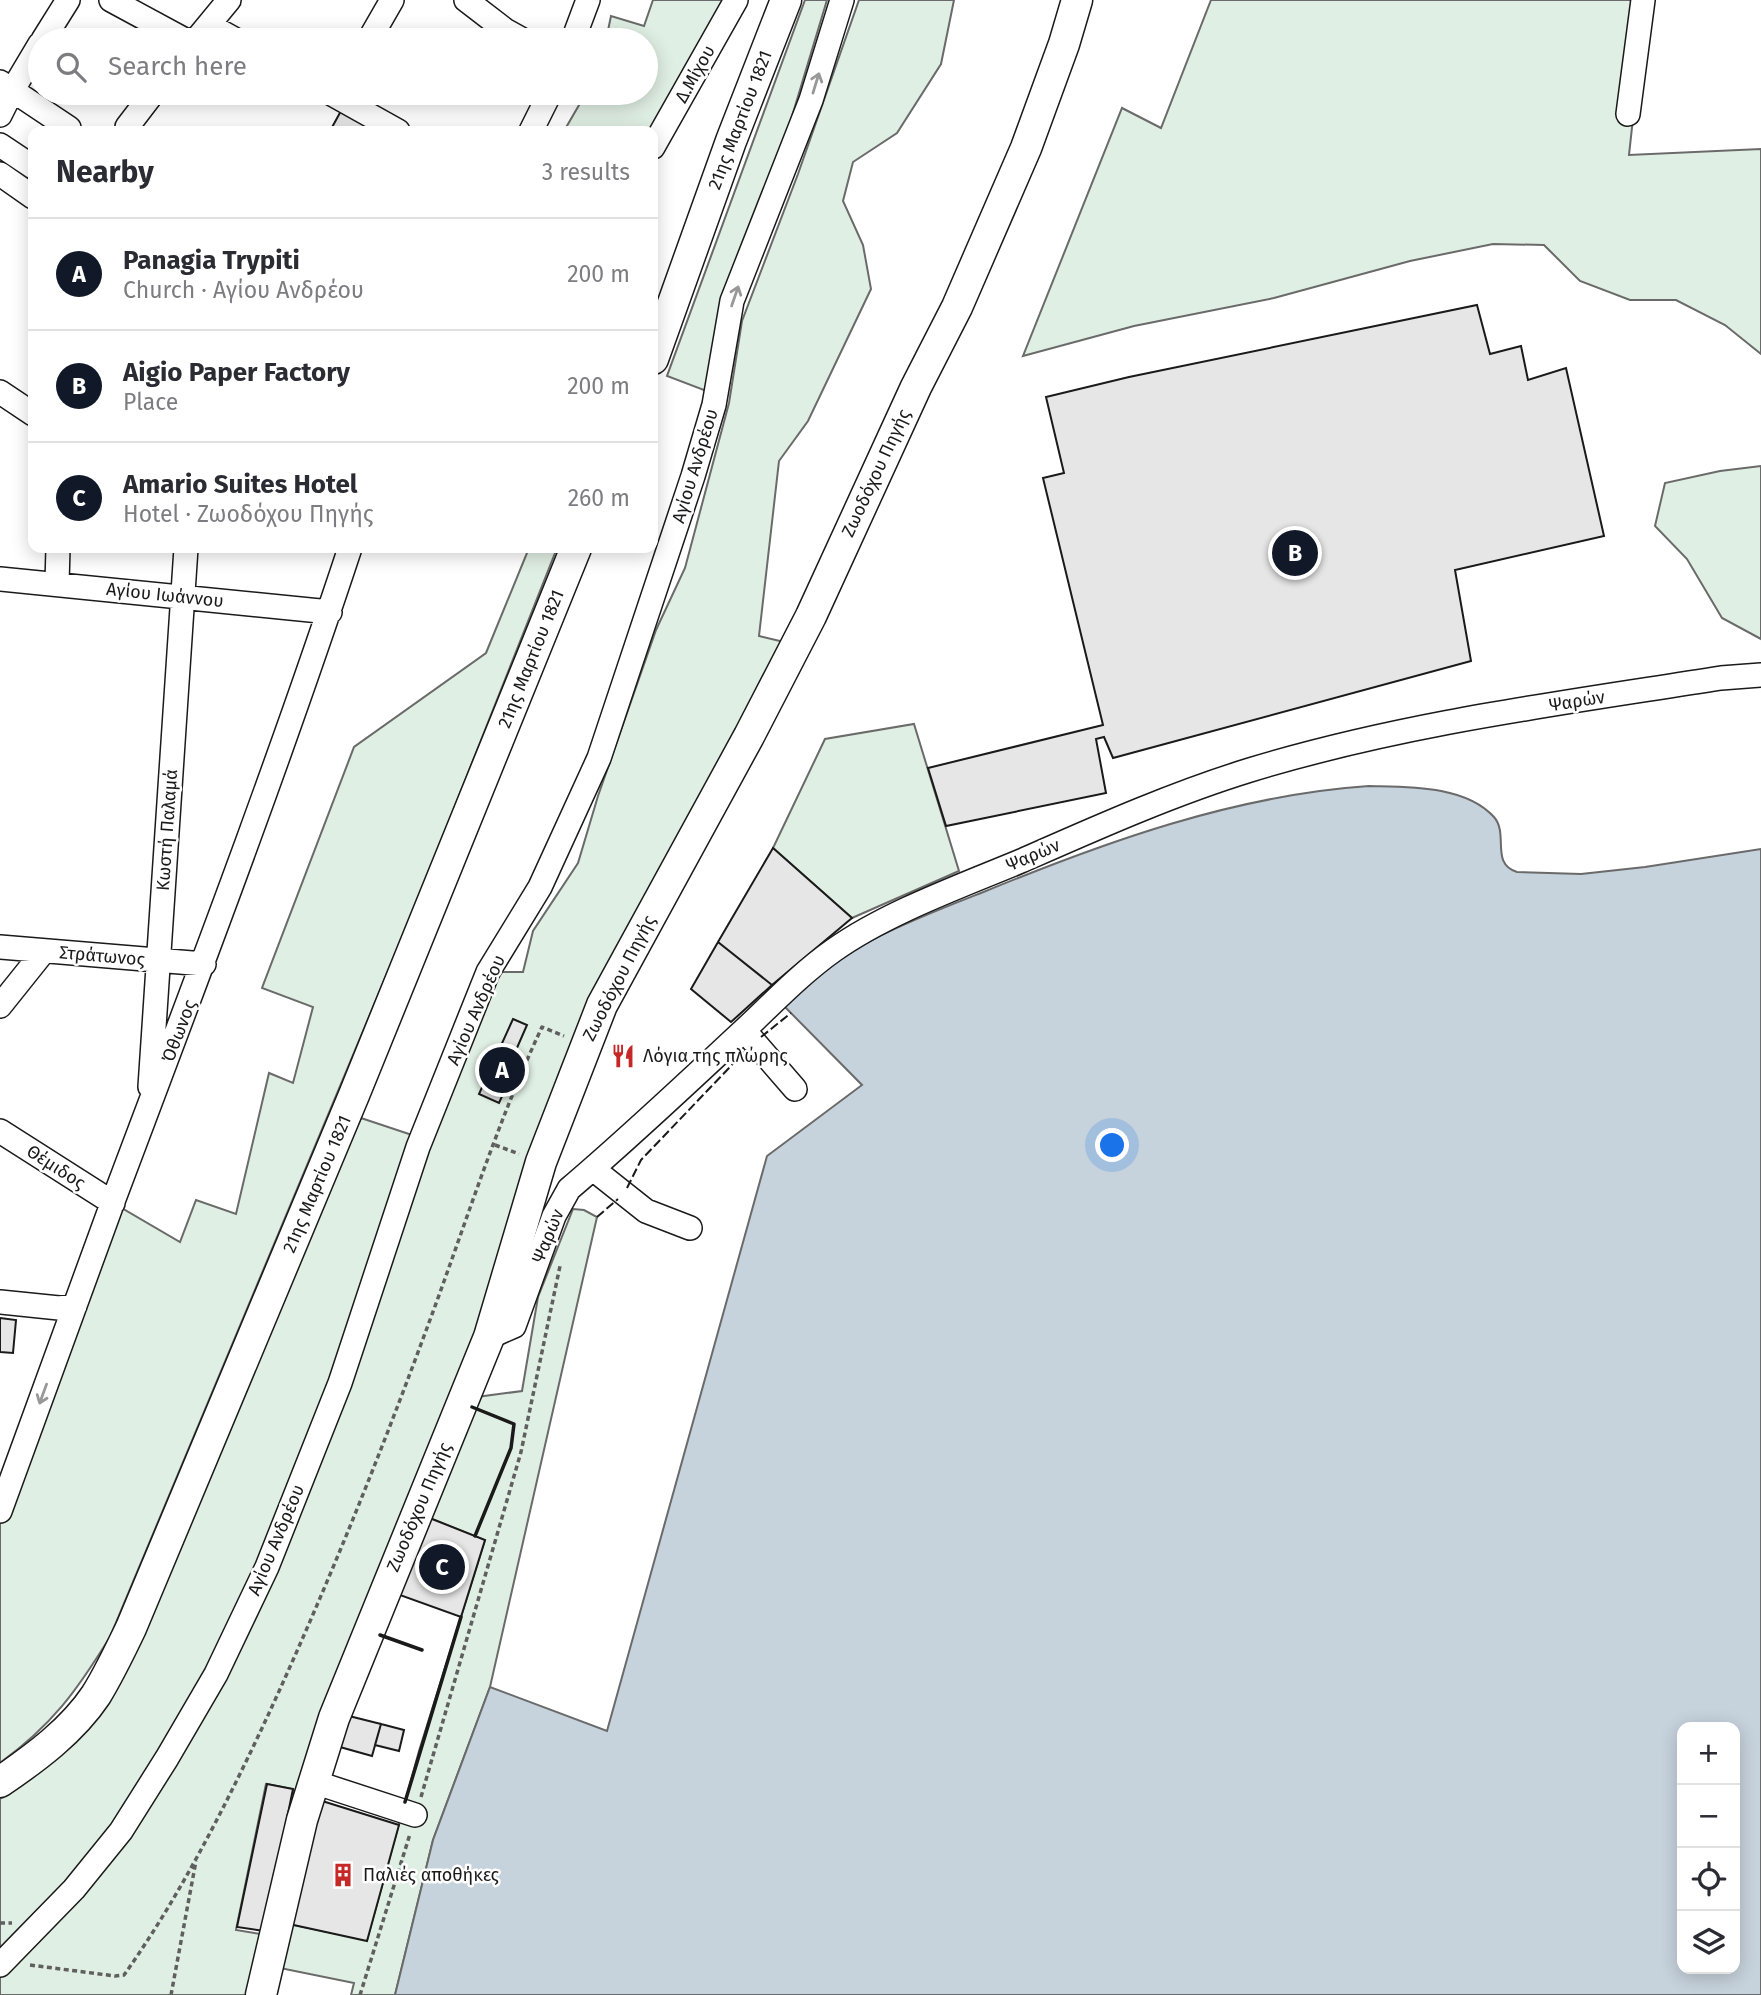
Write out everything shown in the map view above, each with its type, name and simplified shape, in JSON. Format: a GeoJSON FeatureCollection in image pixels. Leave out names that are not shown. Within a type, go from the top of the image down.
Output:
{"type":"FeatureCollection","features":[{"type":"Feature","properties":{"kind":"main road","name":"21ης Μαρτίου 1821"},"geometry":{"type":"LineString","coordinates":[[658,345],[731,141],[786,0]]}},
{"type":"Feature","properties":{"kind":"main road","name":"Ζωοδόχου Πηγής"},"geometry":{"type":"LineString","coordinates":[[261,1995],[302,1820],[351,1674],[489,1337],[541,1161],[601,1005],[749,736],[804,628],[916,387],[957,307],[1026,148],[1077,0]]}},
{"type":"Feature","properties":{"kind":"main road","name":"21ης Μαρτίου 1821"},"geometry":{"type":"LineString","coordinates":[[0,1782],[45,1749],[78,1718],[95,1697],[111,1670],[131,1628],[354,1095],[574,553]]}},
{"type":"Feature","properties":{"kind":"street"},"geometry":{"type":"LineString","coordinates":[[51,28],[68,0]]}},
{"type":"Feature","properties":{"kind":"street"},"geometry":{"type":"LineString","coordinates":[[111,0],[163,28]]}},
{"type":"Feature","properties":{"kind":"street"},"geometry":{"type":"LineString","coordinates":[[207,28],[229,0]]}},
{"type":"Feature","properties":{"kind":"street"},"geometry":{"type":"LineString","coordinates":[[376,28],[392,0]]}},
{"type":"Feature","properties":{"kind":"street"},"geometry":{"type":"LineString","coordinates":[[466,0],[502,28]]}},
{"type":"Feature","properties":{"kind":"street"},"geometry":{"type":"LineString","coordinates":[[578,28],[588,0]]}},
{"type":"Feature","properties":{"kind":"street","name":"Δ.Μίχου"},"geometry":{"type":"LineString","coordinates":[[658,138],[736,0]]}},
{"type":"Feature","properties":{"kind":"street","name":"Αγίου Ανδρέου"},"geometry":{"type":"LineString","coordinates":[[11,1967],[121,1831],[216,1674],[267,1567],[340,1383],[418,1147],[488,972],[540,887],[600,758],[693,477],[714,405],[732,301],[811,100],[842,0]]}},
{"type":"Feature","properties":{"kind":"street"},"geometry":{"type":"LineString","coordinates":[[1628,114],[1643,0]]}},
{"type":"Feature","properties":{"kind":"street"},"geometry":{"type":"LineString","coordinates":[[0,115],[6,86],[28,59]]}},
{"type":"Feature","properties":{"kind":"street"},"geometry":{"type":"LineString","coordinates":[[6,86],[28,101]]}},
{"type":"Feature","properties":{"kind":"street"},"geometry":{"type":"LineString","coordinates":[[34,105],[66,126]]}},
{"type":"Feature","properties":{"kind":"street"},"geometry":{"type":"LineString","coordinates":[[128,126],[143,105]]}},
{"type":"Feature","properties":{"kind":"street"},"geometry":{"type":"LineString","coordinates":[[354,105],[390,126]]}},
{"type":"Feature","properties":{"kind":"street"},"geometry":{"type":"LineString","coordinates":[[534,126],[544,105]]}},
{"type":"Feature","properties":{"kind":"street"},"geometry":{"type":"LineString","coordinates":[[0,145],[28,164]]}},
{"type":"Feature","properties":{"kind":"street"},"geometry":{"type":"LineString","coordinates":[[0,174],[28,194]]}},
{"type":"Feature","properties":{"kind":"street"},"geometry":{"type":"LineString","coordinates":[[0,392],[28,411]]}},
{"type":"Feature","properties":{"kind":"street"},"geometry":{"type":"LineString","coordinates":[[57,583],[58,553]]}},
{"type":"Feature","properties":{"kind":"street","name":"Κωστή Παλαμά"},"geometry":{"type":"LineString","coordinates":[[148,1111],[186,553]]}},
{"type":"Feature","properties":{"kind":"street","name":"Όθωνος"},"geometry":{"type":"LineString","coordinates":[[0,1511],[204,964],[351,553]]}},
{"type":"Feature","properties":{"kind":"street","name":"Αγίου Ιωάννου"},"geometry":{"type":"LineString","coordinates":[[0,579],[330,612]]}},
{"type":"Feature","properties":{"kind":"street","name":"Ψαρών"},"geometry":{"type":"LineString","coordinates":[[489,1337],[514,1326],[554,1216],[569,1189],[744,1030],[798,977],[836,948],[863,932],[934,898],[1135,812],[1195,789],[1291,758],[1429,725],[1708,680],[1761,675]]}},
{"type":"Feature","properties":{"kind":"street","name":"Στράτωνος"},"geometry":{"type":"LineString","coordinates":[[0,947],[204,964]]}},
{"type":"Feature","properties":{"kind":"street"},"geometry":{"type":"LineString","coordinates":[[0,1006],[44,951]]}},
{"type":"Feature","properties":{"kind":"street"},"geometry":{"type":"LineString","coordinates":[[744,1030],[795,1089]]}},
{"type":"Feature","properties":{"kind":"street","name":"Θέμιδος"},"geometry":{"type":"LineString","coordinates":[[0,1130],[113,1203]]}},
{"type":"Feature","properties":{"kind":"street"},"geometry":{"type":"LineString","coordinates":[[593,1169],[646,1211],[691,1228]]}},
{"type":"Feature","properties":{"kind":"street"},"geometry":{"type":"LineString","coordinates":[[0,1302],[59,1308],[75,1306]]}},
{"type":"Feature","properties":{"kind":"street"},"geometry":{"type":"LineString","coordinates":[[314,1782],[415,1815]]}},
{"type":"Feature","properties":{"kind":"path"},"geometry":{"type":"LineString","coordinates":[[11,1967],[30,1965],[124,1975],[197,1855],[250,1753],[346,1539],[517,1082],[542,1027]]}},
{"type":"Feature","properties":{"kind":"path"},"geometry":{"type":"LineString","coordinates":[[509,1080],[517,1082]]}},
{"type":"Feature","properties":{"kind":"path"},"geometry":{"type":"LineString","coordinates":[[360,1995],[521,1452],[561,1263]]}},
{"type":"Feature","properties":{"kind":"path"},"geometry":{"type":"LineString","coordinates":[[171,1995],[197,1855]]}},
{"type":"Feature","properties":{"kind":"green space"},"geometry":{"type":"Polygon","coordinates":[[[653,0],[725,0],[653,126],[567,126],[579,105],[658,105],[658,28],[608,28],[611,16],[644,26],[653,0]]]}},
{"type":"Feature","properties":{"kind":"green space"},"geometry":{"type":"Polygon","coordinates":[[[805,0],[827,0],[709,392],[667,376],[805,0]]]}},
{"type":"Feature","properties":{"kind":"green space"},"geometry":{"type":"Polygon","coordinates":[[[859,0],[954,0],[941,64],[897,133],[853,162],[843,201],[863,245],[871,289],[808,421],[779,461],[759,636],[784,642],[580,1026],[562,1066],[526,1165],[479,1329],[302,1820],[293,1789],[266,1784],[236,1930],[267,1935],[252,1995],[0,1995],[0,1799],[44,1764],[152,1566],[361,1118],[430,1141],[498,972],[523,972],[533,931],[578,863],[598,796],[656,630],[685,568],[729,403],[742,321],[798,174],[859,0]]]}},
{"type":"Feature","properties":{"kind":"green space"},"geometry":{"type":"Polygon","coordinates":[[[1211,0],[1646,0],[1629,155],[1761,149],[1761,354],[1725,325],[1676,300],[1630,300],[1580,281],[1544,245],[1493,244],[1410,261],[1274,298],[1134,326],[1023,356],[1122,108],[1161,128],[1211,0]]]}},
{"type":"Feature","properties":{"kind":"green space"},"geometry":{"type":"Polygon","coordinates":[[[1761,466],[1761,639],[1722,618],[1687,559],[1655,526],[1665,483],[1720,471],[1761,466]]]}},
{"type":"Feature","properties":{"kind":"green space"},"geometry":{"type":"Polygon","coordinates":[[[527,553],[555,553],[419,897],[110,1637],[86,1675],[49,1721],[0,1763],[0,1511],[113,1203],[180,1242],[196,1200],[236,1214],[269,1073],[293,1083],[313,1007],[262,988],[354,747],[486,653],[527,553]]]}},
{"type":"Feature","properties":{"kind":"green space"},"geometry":{"type":"Polygon","coordinates":[[[914,724],[959,871],[852,918],[773,848],[825,739],[914,724]]]}},
{"type":"Feature","properties":{"kind":"green space"},"geometry":{"type":"Polygon","coordinates":[[[573,1209],[584,1210],[597,1217],[490,1687],[433,1840],[395,1995],[351,1995],[354,1983],[280,1968],[289,1924],[367,1940],[419,1751],[485,1540],[427,1517],[477,1397],[522,1391],[538,1297],[573,1209]]]}},
{"type":"Feature","properties":{"kind":"shaded area"},"geometry":{"type":"Polygon","coordinates":[[[1369,786],[1452,793],[1482,807],[1494,817],[1500,832],[1504,862],[1517,872],[1581,874],[1761,849],[1761,1995],[395,1995],[433,1840],[490,1687],[607,1731],[767,1156],[862,1085],[783,1005],[804,985],[850,952],[928,914],[1123,839],[1220,810],[1269,799],[1369,786]]]}},
{"type":"Feature","properties":{"kind":"building"},"geometry":{"type":"Polygon","coordinates":[[[342,109],[374,126],[333,126],[342,109]]]}},
{"type":"Feature","properties":{"kind":"building"},"geometry":{"type":"Polygon","coordinates":[[[1477,305],[1490,354],[1521,346],[1528,380],[1566,368],[1604,536],[1455,570],[1471,661],[1113,758],[1104,737],[1096,739],[1106,793],[946,826],[928,768],[1103,725],[1043,478],[1064,473],[1046,397],[1129,377],[1477,305]]]}},
{"type":"Feature","properties":{"kind":"building"},"geometry":{"type":"Polygon","coordinates":[[[773,848],[852,918],[772,985],[718,942],[773,848]]]}},
{"type":"Feature","properties":{"kind":"building"},"geometry":{"type":"Polygon","coordinates":[[[718,942],[772,985],[731,1022],[691,989],[718,942]]]}},
{"type":"Feature","properties":{"kind":"building"},"geometry":{"type":"Polygon","coordinates":[[[513,1019],[527,1025],[513,1057],[519,1059],[499,1103],[479,1094],[513,1019]]]}},
{"type":"Feature","properties":{"kind":"building"},"geometry":{"type":"Polygon","coordinates":[[[0,1318],[16,1320],[13,1353],[0,1352],[0,1318]]]}},
{"type":"Feature","properties":{"kind":"building"},"geometry":{"type":"Polygon","coordinates":[[[427,1517],[485,1540],[461,1617],[397,1594],[427,1517]]]}},
{"type":"Feature","properties":{"kind":"building"},"geometry":{"type":"Polygon","coordinates":[[[349,1716],[381,1724],[372,1756],[340,1747],[349,1716]]]}},
{"type":"Feature","properties":{"kind":"building"},"geometry":{"type":"Polygon","coordinates":[[[381,1724],[404,1730],[399,1751],[375,1745],[381,1724]]]}},
{"type":"Feature","properties":{"kind":"building"},"geometry":{"type":"Polygon","coordinates":[[[267,1784],[293,1789],[264,1931],[237,1927],[267,1784]]]}},
{"type":"Feature","properties":{"kind":"building","name":"Παλιές αποθήκες"},"geometry":{"type":"Polygon","coordinates":[[[319,1800],[399,1825],[367,1941],[289,1924],[319,1800]]]}},
{"type":"Feature","properties":{"kind":"fence"},"geometry":{"type":"LineString","coordinates":[[761,1037],[791,1013]]}},
{"type":"Feature","properties":{"kind":"fence"},"geometry":{"type":"LineString","coordinates":[[627,1188],[641,1160],[750,1046]]}},
{"type":"Feature","properties":{"kind":"fence"},"geometry":{"type":"LineString","coordinates":[[597,1217],[618,1199]]}},
{"type":"Feature","properties":{"kind":"wall"},"geometry":{"type":"LineString","coordinates":[[472,1407],[514,1424],[511,1448],[475,1536]]}},
{"type":"Feature","properties":{"kind":"wall"},"geometry":{"type":"LineString","coordinates":[[405,1802],[461,1617]]}},
{"type":"Feature","properties":{"kind":"wall"},"geometry":{"type":"LineString","coordinates":[[380,1635],[422,1650]]}},
{"type":"Feature","properties":{"kind":"place","name":"Aigio Paper Factory"},"geometry":{"type":"Point","coordinates":[1295,553]}},
{"type":"Feature","properties":{"kind":"place","name":"Λόγια της πλώρης"},"geometry":{"type":"Point","coordinates":[623,1056]}},
{"type":"Feature","properties":{"kind":"place","name":"Panagia Trypiti"},"geometry":{"type":"Point","coordinates":[502,1070]}},
{"type":"Feature","properties":{"kind":"place","name":"Amario Suites Hotel"},"geometry":{"type":"Point","coordinates":[442,1567]}},
{"type":"Feature","properties":{"kind":"place","name":"Παλιές αποθήκες"},"geometry":{"type":"Point","coordinates":[343,1875]}}]}
